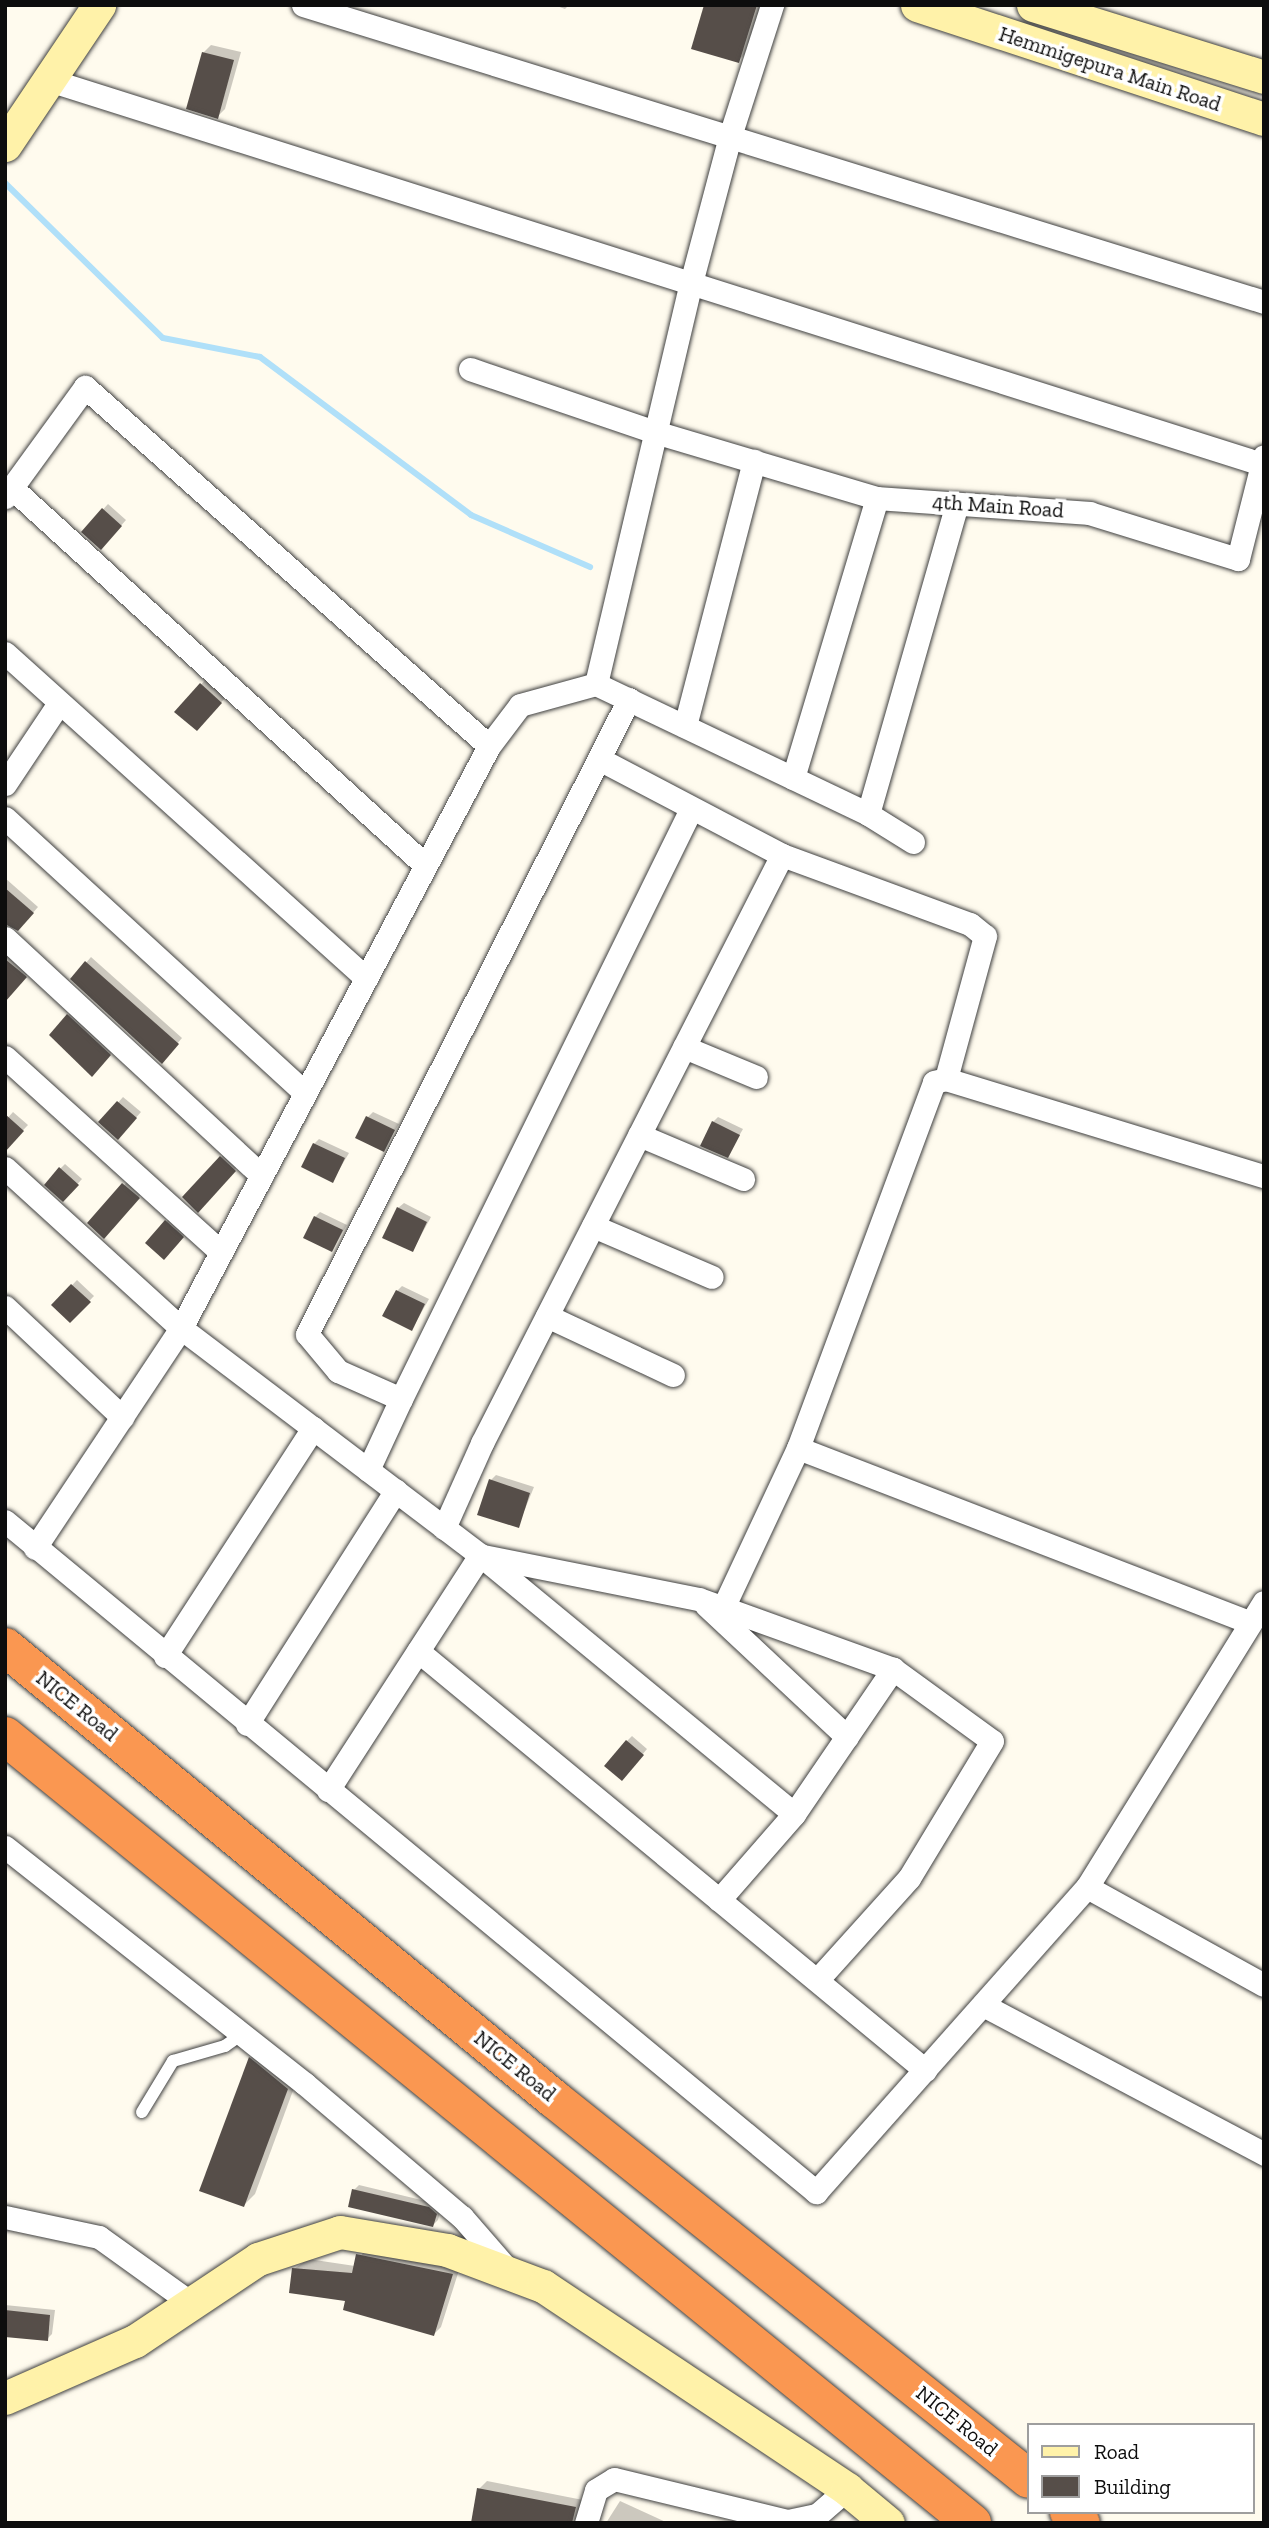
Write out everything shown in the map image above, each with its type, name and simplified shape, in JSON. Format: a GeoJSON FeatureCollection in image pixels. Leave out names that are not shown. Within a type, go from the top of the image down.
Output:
{"type":"FeatureCollection","features":[{"type":"Feature","properties":{"kind":"highway","name":"NICE Road"},"geometry":{"type":"LineString","coordinates":[[5,1647],[554,2099],[1028,2478]]}},
{"type":"Feature","properties":{"kind":"highway"},"geometry":{"type":"LineString","coordinates":[[5,1736],[972,2523]]}},
{"type":"Feature","properties":{"kind":"street"},"geometry":{"type":"LineString","coordinates":[[5,145],[99,5]]}},
{"type":"Feature","properties":{"kind":"street"},"geometry":{"type":"LineString","coordinates":[[303,5],[1264,302]]}},
{"type":"Feature","properties":{"kind":"street"},"geometry":{"type":"LineString","coordinates":[[596,684],[691,283],[730,136],[772,5]]}},
{"type":"Feature","properties":{"kind":"street","name":"Hemmigepura Main Road"},"geometry":{"type":"LineString","coordinates":[[917,5],[1264,119]]}},
{"type":"Feature","properties":{"kind":"street","name":"Hemmigepura Main Road"},"geometry":{"type":"LineString","coordinates":[[1033,5],[1264,77]]}},
{"type":"Feature","properties":{"kind":"street"},"geometry":{"type":"LineString","coordinates":[[49,80],[1263,460]]}},
{"type":"Feature","properties":{"kind":"street","name":"4th Main Road"},"geometry":{"type":"LineString","coordinates":[[470,369],[656,432],[877,498],[1089,513],[1238,559],[1263,460]]}},
{"type":"Feature","properties":{"kind":"street"},"geometry":{"type":"LineString","coordinates":[[425,865],[9,492],[85,387],[489,746]]}},
{"type":"Feature","properties":{"kind":"street"},"geometry":{"type":"LineString","coordinates":[[685,726],[754,461]]}},
{"type":"Feature","properties":{"kind":"street"},"geometry":{"type":"LineString","coordinates":[[793,778],[877,498]]}},
{"type":"Feature","properties":{"kind":"street"},"geometry":{"type":"LineString","coordinates":[[868,814],[957,503]]}},
{"type":"Feature","properties":{"kind":"street"},"geometry":{"type":"LineString","coordinates":[[5,653],[366,978]]}},
{"type":"Feature","properties":{"kind":"street"},"geometry":{"type":"LineString","coordinates":[[34,1548],[181,1328],[489,746],[520,705],[596,684],[868,814],[913,842]]}},
{"type":"Feature","properties":{"kind":"street"},"geometry":{"type":"LineString","coordinates":[[401,1399],[338,1371],[307,1334],[629,699]]}},
{"type":"Feature","properties":{"kind":"street"},"geometry":{"type":"LineString","coordinates":[[5,784],[59,703]]}},
{"type":"Feature","properties":{"kind":"street"},"geometry":{"type":"LineString","coordinates":[[599,759],[782,855],[970,924],[985,936],[946,1079]]}},
{"type":"Feature","properties":{"kind":"street"},"geometry":{"type":"LineString","coordinates":[[368,1470],[691,809]]}},
{"type":"Feature","properties":{"kind":"street"},"geometry":{"type":"LineString","coordinates":[[5,818],[305,1093]]}},
{"type":"Feature","properties":{"kind":"street"},"geometry":{"type":"LineString","coordinates":[[444,1528],[547,1316],[782,855]]}},
{"type":"Feature","properties":{"kind":"street"},"geometry":{"type":"LineString","coordinates":[[5,938],[262,1176]]}},
{"type":"Feature","properties":{"kind":"street"},"geometry":{"type":"LineString","coordinates":[[684,1046],[757,1077]]}},
{"type":"Feature","properties":{"kind":"street"},"geometry":{"type":"LineString","coordinates":[[5,1057],[221,1252]]}},
{"type":"Feature","properties":{"kind":"street"},"geometry":{"type":"LineString","coordinates":[[723,1608],[798,1448],[928,1087],[946,1079],[1264,1176]]}},
{"type":"Feature","properties":{"kind":"street"},"geometry":{"type":"LineString","coordinates":[[639,1135],[743,1179]]}},
{"type":"Feature","properties":{"kind":"street"},"geometry":{"type":"LineString","coordinates":[[5,1168],[181,1328],[480,1555],[794,1814]]}},
{"type":"Feature","properties":{"kind":"street"},"geometry":{"type":"LineString","coordinates":[[593,1226],[712,1277]]}},
{"type":"Feature","properties":{"kind":"street"},"geometry":{"type":"LineString","coordinates":[[5,1307],[122,1418]]}},
{"type":"Feature","properties":{"kind":"street"},"geometry":{"type":"LineString","coordinates":[[547,1316],[673,1376]]}},
{"type":"Feature","properties":{"kind":"street"},"geometry":{"type":"LineString","coordinates":[[165,1656],[313,1428]]}},
{"type":"Feature","properties":{"kind":"street"},"geometry":{"type":"LineString","coordinates":[[798,1448],[1250,1622]]}},
{"type":"Feature","properties":{"kind":"street"},"geometry":{"type":"LineString","coordinates":[[247,1724],[396,1490]]}},
{"type":"Feature","properties":{"kind":"street"},"geometry":{"type":"LineString","coordinates":[[5,1521],[34,1548],[816,2192],[1087,1888],[1264,1602]]}},
{"type":"Feature","properties":{"kind":"street"},"geometry":{"type":"LineString","coordinates":[[480,1555],[699,1599],[893,1669],[992,1741],[909,1878],[817,1980]]}},
{"type":"Feature","properties":{"kind":"street"},"geometry":{"type":"LineString","coordinates":[[328,1790],[480,1555]]}},
{"type":"Feature","properties":{"kind":"street"},"geometry":{"type":"LineString","coordinates":[[699,1599],[847,1737]]}},
{"type":"Feature","properties":{"kind":"street"},"geometry":{"type":"LineString","coordinates":[[418,1651],[925,2070]]}},
{"type":"Feature","properties":{"kind":"street"},"geometry":{"type":"LineString","coordinates":[[719,1900],[794,1814],[893,1669]]}},
{"type":"Feature","properties":{"kind":"street"},"geometry":{"type":"LineString","coordinates":[[5,1847],[242,2034],[462,2217],[512,2275]]}},
{"type":"Feature","properties":{"kind":"street"},"geometry":{"type":"LineString","coordinates":[[1087,1888],[1262,1979]]}},
{"type":"Feature","properties":{"kind":"street"},"geometry":{"type":"LineString","coordinates":[[982,2005],[1264,2154]]}},
{"type":"Feature","properties":{"kind":"street"},"geometry":{"type":"LineString","coordinates":[[5,2217],[99,2237],[191,2304]]}},
{"type":"Feature","properties":{"kind":"street"},"geometry":{"type":"LineString","coordinates":[[5,2398],[21,2381],[135,2341],[258,2259],[340,2232],[447,2250],[543,2286],[847,2489],[888,2523]]}},
{"type":"Feature","properties":{"kind":"street"},"geometry":{"type":"LineString","coordinates":[[586,2523],[596,2490],[614,2479],[788,2521],[817,2515],[847,2489]]}},
{"type":"Feature","properties":{"kind":"lane"},"geometry":{"type":"LineString","coordinates":[[142,2112],[173,2061],[225,2046],[242,2034]]}},
{"type":"Feature","properties":{"kind":"building"},"geometry":{"type":"Polygon","coordinates":[[[704,5],[757,5],[739,63],[691,49],[704,5]]]}},
{"type":"Feature","properties":{"kind":"building"},"geometry":{"type":"Polygon","coordinates":[[[202,52],[234,60],[218,119],[186,109],[202,52]]]}},
{"type":"Feature","properties":{"kind":"building"},"geometry":{"type":"Polygon","coordinates":[[[102,508],[122,526],[101,550],[81,532],[102,508]]]}},
{"type":"Feature","properties":{"kind":"building"},"geometry":{"type":"Polygon","coordinates":[[[200,683],[222,703],[197,731],[174,712],[200,683]]]}},
{"type":"Feature","properties":{"kind":"building"},"geometry":{"type":"Polygon","coordinates":[[[5,888],[34,913],[18,931],[5,924],[5,888]]]}},
{"type":"Feature","properties":{"kind":"building"},"geometry":{"type":"Polygon","coordinates":[[[5,959],[27,977],[5,1002],[5,959]]]}},
{"type":"Feature","properties":{"kind":"building"},"geometry":{"type":"Polygon","coordinates":[[[85,961],[179,1044],[162,1064],[70,979],[85,961]]]}},
{"type":"Feature","properties":{"kind":"building"},"geometry":{"type":"Polygon","coordinates":[[[67,1014],[111,1055],[92,1077],[49,1035],[67,1014]]]}},
{"type":"Feature","properties":{"kind":"building"},"geometry":{"type":"Polygon","coordinates":[[[117,1101],[137,1118],[118,1140],[98,1122],[117,1101]]]}},
{"type":"Feature","properties":{"kind":"building"},"geometry":{"type":"Polygon","coordinates":[[[5,1114],[24,1131],[5,1152],[5,1114]]]}},
{"type":"Feature","properties":{"kind":"building"},"geometry":{"type":"Polygon","coordinates":[[[366,1116],[395,1130],[384,1152],[355,1138],[366,1116]]]}},
{"type":"Feature","properties":{"kind":"building"},"geometry":{"type":"Polygon","coordinates":[[[712,1121],[740,1135],[728,1158],[700,1146],[712,1121]]]}},
{"type":"Feature","properties":{"kind":"building"},"geometry":{"type":"Polygon","coordinates":[[[313,1143],[345,1158],[333,1183],[301,1167],[313,1143]]]}},
{"type":"Feature","properties":{"kind":"building"},"geometry":{"type":"Polygon","coordinates":[[[220,1156],[236,1171],[198,1213],[182,1197],[220,1156]]]}},
{"type":"Feature","properties":{"kind":"building"},"geometry":{"type":"Polygon","coordinates":[[[59,1167],[79,1185],[63,1202],[44,1185],[59,1167]]]}},
{"type":"Feature","properties":{"kind":"building"},"geometry":{"type":"Polygon","coordinates":[[[122,1183],[140,1198],[104,1239],[87,1223],[122,1183]]]}},
{"type":"Feature","properties":{"kind":"building"},"geometry":{"type":"Polygon","coordinates":[[[397,1207],[427,1222],[413,1252],[382,1238],[397,1207]]]}},
{"type":"Feature","properties":{"kind":"building"},"geometry":{"type":"Polygon","coordinates":[[[314,1216],[343,1230],[332,1252],[303,1238],[314,1216]]]}},
{"type":"Feature","properties":{"kind":"building"},"geometry":{"type":"Polygon","coordinates":[[[165,1220],[184,1237],[164,1260],[145,1243],[165,1220]]]}},
{"type":"Feature","properties":{"kind":"building"},"geometry":{"type":"Polygon","coordinates":[[[71,1284],[91,1302],[70,1323],[51,1305],[71,1284]]]}},
{"type":"Feature","properties":{"kind":"building"},"geometry":{"type":"Polygon","coordinates":[[[396,1290],[425,1304],[412,1331],[382,1316],[396,1290]]]}},
{"type":"Feature","properties":{"kind":"building"},"geometry":{"type":"Polygon","coordinates":[[[489,1479],[530,1493],[519,1528],[477,1515],[489,1479]]]}},
{"type":"Feature","properties":{"kind":"building"},"geometry":{"type":"Polygon","coordinates":[[[626,1740],[644,1755],[622,1781],[604,1766],[626,1740]]]}},
{"type":"Feature","properties":{"kind":"building"},"geometry":{"type":"Polygon","coordinates":[[[249,2057],[288,2089],[244,2207],[199,2191],[249,2057]]]}},
{"type":"Feature","properties":{"kind":"building"},"geometry":{"type":"Polygon","coordinates":[[[352,2189],[429,2207],[437,2214],[433,2227],[348,2207],[352,2189]]]}},
{"type":"Feature","properties":{"kind":"building"},"geometry":{"type":"Polygon","coordinates":[[[356,2254],[453,2274],[434,2336],[343,2310],[345,2301],[289,2293],[292,2268],[352,2273],[356,2254]]]}},
{"type":"Feature","properties":{"kind":"building"},"geometry":{"type":"Polygon","coordinates":[[[5,2310],[50,2315],[48,2341],[5,2337],[5,2310]]]}},
{"type":"Feature","properties":{"kind":"building"},"geometry":{"type":"Polygon","coordinates":[[[477,2488],[576,2507],[572,2523],[471,2523],[477,2488]]]}},
{"type":"Feature","properties":{"kind":"waterway"},"geometry":{"type":"LineString","coordinates":[[5,183],[163,338],[260,357],[471,515],[590,567]]}}]}
